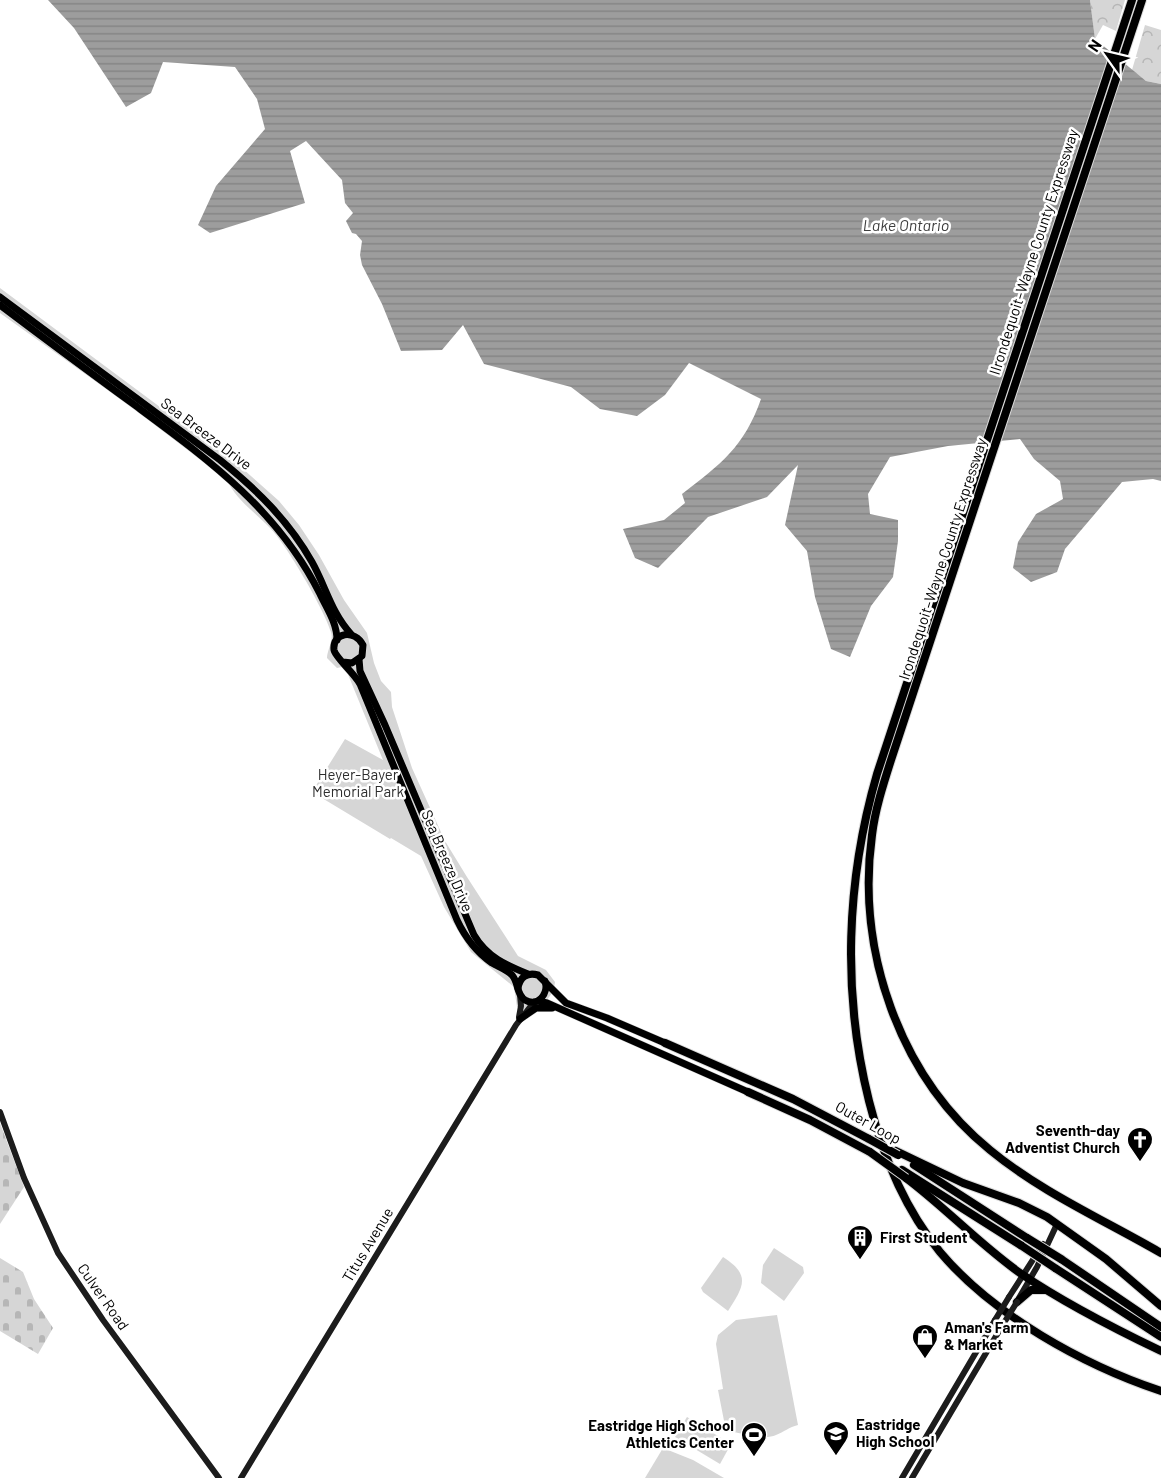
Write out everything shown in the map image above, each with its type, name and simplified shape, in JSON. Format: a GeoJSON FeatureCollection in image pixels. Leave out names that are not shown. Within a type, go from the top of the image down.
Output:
{"type":"FeatureCollection","features":[{"type":"Feature","properties":{"kind":"highway"},"geometry":{"type":"LineString","coordinates":[[1131,18],[1132,0]]}},
{"type":"Feature","properties":{"kind":"highway"},"geometry":{"type":"LineString","coordinates":[[1131,18],[1142,0]]}},
{"type":"Feature","properties":{"kind":"highway","name":"IIrondequoit–Wayne County Expressway"},"geometry":{"type":"LineString","coordinates":[[972,498],[1131,18]]}},
{"type":"Feature","properties":{"kind":"highway","name":"Irondequoit–Wayne County Expressway"},"geometry":{"type":"LineString","coordinates":[[972,498],[879,802],[872,835],[868,875],[873,941],[888,1001],[905,1041],[922,1072],[959,1121],[1011,1166],[1117,1228]]}},
{"type":"Feature","properties":{"kind":"highway","name":"Irondequoit–Wayne County Expressway"},"geometry":{"type":"LineString","coordinates":[[972,498],[879,765],[859,850],[850,948],[852,999],[860,1059],[869,1102],[887,1161],[902,1193],[924,1231],[958,1271],[998,1305],[1049,1339],[1111,1371],[1161,1391]]}},
{"type":"Feature","properties":{"kind":"highway","name":"Outer Loop"},"geometry":{"type":"LineString","coordinates":[[665,1043],[793,1099],[897,1153],[1161,1326]]}},
{"type":"Feature","properties":{"kind":"highway","name":"Outer Loop"},"geometry":{"type":"LineString","coordinates":[[748,1092],[810,1120],[870,1152],[1022,1246],[1161,1337]]}},
{"type":"Feature","properties":{"kind":"highway"},"geometry":{"type":"LineString","coordinates":[[897,1153],[963,1183],[1028,1207],[1058,1224],[1117,1267],[1161,1306]]}},
{"type":"Feature","properties":{"kind":"highway"},"geometry":{"type":"LineString","coordinates":[[904,1174],[984,1245],[1026,1277],[1108,1325],[1161,1351]]}},
{"type":"Feature","properties":{"kind":"highway"},"geometry":{"type":"LineString","coordinates":[[1117,1228],[1161,1253]]}},
{"type":"Feature","properties":{"kind":"highway"},"geometry":{"type":"LineString","coordinates":[[1117,1228],[1161,1259]]}},
{"type":"Feature","properties":{"kind":"highway"},"geometry":{"type":"LineString","coordinates":[[1013,1299],[1033,1289],[1052,1292]]}},
{"type":"Feature","properties":{"kind":"main road","name":"Sea Breeze Drive"},"geometry":{"type":"LineString","coordinates":[[0,297],[220,460],[256,491],[300,543],[322,582],[335,614],[351,634]]}},
{"type":"Feature","properties":{"kind":"main road","name":"Sea Breeze Drive"},"geometry":{"type":"LineString","coordinates":[[0,305],[200,454],[249,496],[275,525],[307,571],[336,626],[337,640]]}},
{"type":"Feature","properties":{"kind":"main road"},"geometry":{"type":"LineString","coordinates":[[351,634],[359,638],[363,645],[363,652],[359,659],[352,663],[343,663],[334,651],[337,640],[351,634]]}},
{"type":"Feature","properties":{"kind":"main road","name":"Sea Breeze Drive"},"geometry":{"type":"LineString","coordinates":[[359,659],[360,671],[474,935],[484,949],[498,961],[528,974]]}},
{"type":"Feature","properties":{"kind":"main road","name":"Sea Breeze Drive"},"geometry":{"type":"LineString","coordinates":[[343,663],[353,672],[360,684],[461,929],[482,955],[512,975],[519,991]]}},
{"type":"Feature","properties":{"kind":"main road"},"geometry":{"type":"LineString","coordinates":[[528,974],[538,975],[545,981],[546,991],[536,1001],[525,1000],[519,991],[521,978],[528,974]]}},
{"type":"Feature","properties":{"kind":"main road","name":"Outer Loop"},"geometry":{"type":"LineString","coordinates":[[545,981],[568,1005],[607,1018],[665,1043]]}},
{"type":"Feature","properties":{"kind":"main road","name":"Titus Avenue"},"geometry":{"type":"LineString","coordinates":[[518,1022],[521,1010],[519,991]]}},
{"type":"Feature","properties":{"kind":"main road","name":"Titus Avenue"},"geometry":{"type":"LineString","coordinates":[[241,1478],[518,1022],[536,1001]]}},
{"type":"Feature","properties":{"kind":"main road","name":"Outer Loop"},"geometry":{"type":"LineString","coordinates":[[536,1001],[748,1092]]}},
{"type":"Feature","properties":{"kind":"main road"},"geometry":{"type":"LineString","coordinates":[[518,1022],[536,1008],[549,1007],[561,1010]]}},
{"type":"Feature","properties":{"kind":"main road","name":"Culver Road"},"geometry":{"type":"LineString","coordinates":[[0,1112],[24,1178],[58,1253],[219,1478]]}},
{"type":"Feature","properties":{"kind":"main road"},"geometry":{"type":"LineString","coordinates":[[912,1478],[1002,1326],[1013,1299],[1058,1224]]}},
{"type":"Feature","properties":{"kind":"main road"},"geometry":{"type":"LineString","coordinates":[[902,1478],[995,1320],[1013,1299]]}},
{"type":"Feature","properties":{"kind":"green space"},"geometry":{"type":"Polygon","coordinates":[[[1090,0],[1125,0],[1116,31],[1103,25],[1095,39],[1090,0]]]}},
{"type":"Feature","properties":{"kind":"green space"},"geometry":{"type":"Polygon","coordinates":[[[1145,25],[1161,30],[1161,84],[1146,81],[1132,70],[1145,25]]]}},
{"type":"Feature","properties":{"kind":"green space","name":"Heyer-Bayer Memorial Park"},"geometry":{"type":"Polygon","coordinates":[[[0,288],[242,468],[279,501],[299,525],[344,600],[367,633],[381,681],[391,692],[392,707],[412,768],[445,841],[518,956],[546,970],[555,982],[545,1002],[533,1011],[517,1007],[514,987],[471,952],[444,907],[421,856],[312,792],[345,739],[383,760],[347,672],[342,667],[337,668],[327,658],[332,635],[321,608],[277,536],[241,500],[227,480],[130,406],[0,313],[0,288]]]}},
{"type":"Feature","properties":{"kind":"green space"},"geometry":{"type":"Polygon","coordinates":[[[0,1123],[24,1187],[0,1224],[0,1123]]]}},
{"type":"Feature","properties":{"kind":"green space"},"geometry":{"type":"Polygon","coordinates":[[[774,1248],[803,1267],[804,1273],[784,1301],[761,1283],[763,1265],[774,1248]]]}},
{"type":"Feature","properties":{"kind":"green space"},"geometry":{"type":"Polygon","coordinates":[[[723,1257],[738,1270],[742,1281],[738,1295],[728,1311],[701,1288],[723,1257]]]}},
{"type":"Feature","properties":{"kind":"green space"},"geometry":{"type":"Polygon","coordinates":[[[0,1258],[23,1272],[34,1299],[53,1328],[38,1354],[0,1331],[0,1258]]]}},
{"type":"Feature","properties":{"kind":"green space"},"geometry":{"type":"Polygon","coordinates":[[[777,1315],[798,1425],[771,1437],[726,1431],[718,1390],[723,1389],[716,1344],[718,1335],[736,1320],[777,1315]]]}},
{"type":"Feature","properties":{"kind":"green space"},"geometry":{"type":"Polygon","coordinates":[[[687,1417],[731,1444],[720,1464],[675,1437],[687,1417]]]}},
{"type":"Feature","properties":{"kind":"green space"},"geometry":{"type":"Polygon","coordinates":[[[663,1448],[693,1460],[724,1478],[645,1478],[663,1448]]]}},
{"type":"Feature","properties":{"kind":"water","name":"Lake Ontario"},"geometry":{"type":"Polygon","coordinates":[[[48,0],[1090,0],[1095,39],[1146,81],[1161,84],[1161,481],[1153,479],[1122,482],[1065,549],[1057,572],[1031,582],[1013,568],[1018,542],[1036,514],[1063,499],[1060,481],[1034,459],[1020,439],[948,446],[890,457],[868,494],[870,514],[898,520],[898,541],[893,577],[871,606],[850,657],[831,649],[815,597],[807,551],[785,525],[798,465],[767,497],[708,517],[658,568],[635,558],[623,529],[664,520],[685,503],[682,494],[730,453],[747,430],[761,399],[689,363],[665,395],[637,416],[600,409],[571,387],[484,364],[463,325],[442,350],[401,351],[382,304],[362,265],[360,255],[362,241],[352,233],[346,221],[353,213],[345,203],[342,180],[306,141],[290,151],[305,203],[210,233],[198,225],[216,186],[265,129],[257,99],[235,67],[163,62],[151,93],[126,107],[74,28],[48,0]]]}},
{"type":"Feature","properties":{"kind":"place","name":"Seventh-day Adventist Church"},"geometry":{"type":"Point","coordinates":[1140,1163]}},
{"type":"Feature","properties":{"kind":"place","name":"First Student"},"geometry":{"type":"Point","coordinates":[860,1261]}},
{"type":"Feature","properties":{"kind":"place","name":"Aman's Farm & Market"},"geometry":{"type":"Point","coordinates":[925,1360]}},
{"type":"Feature","properties":{"kind":"place","name":"Eastridge High School"},"geometry":{"type":"Point","coordinates":[836,1457]}},
{"type":"Feature","properties":{"kind":"place","name":"Eastridge High School Athletics Center"},"geometry":{"type":"Point","coordinates":[754,1458]}}]}
